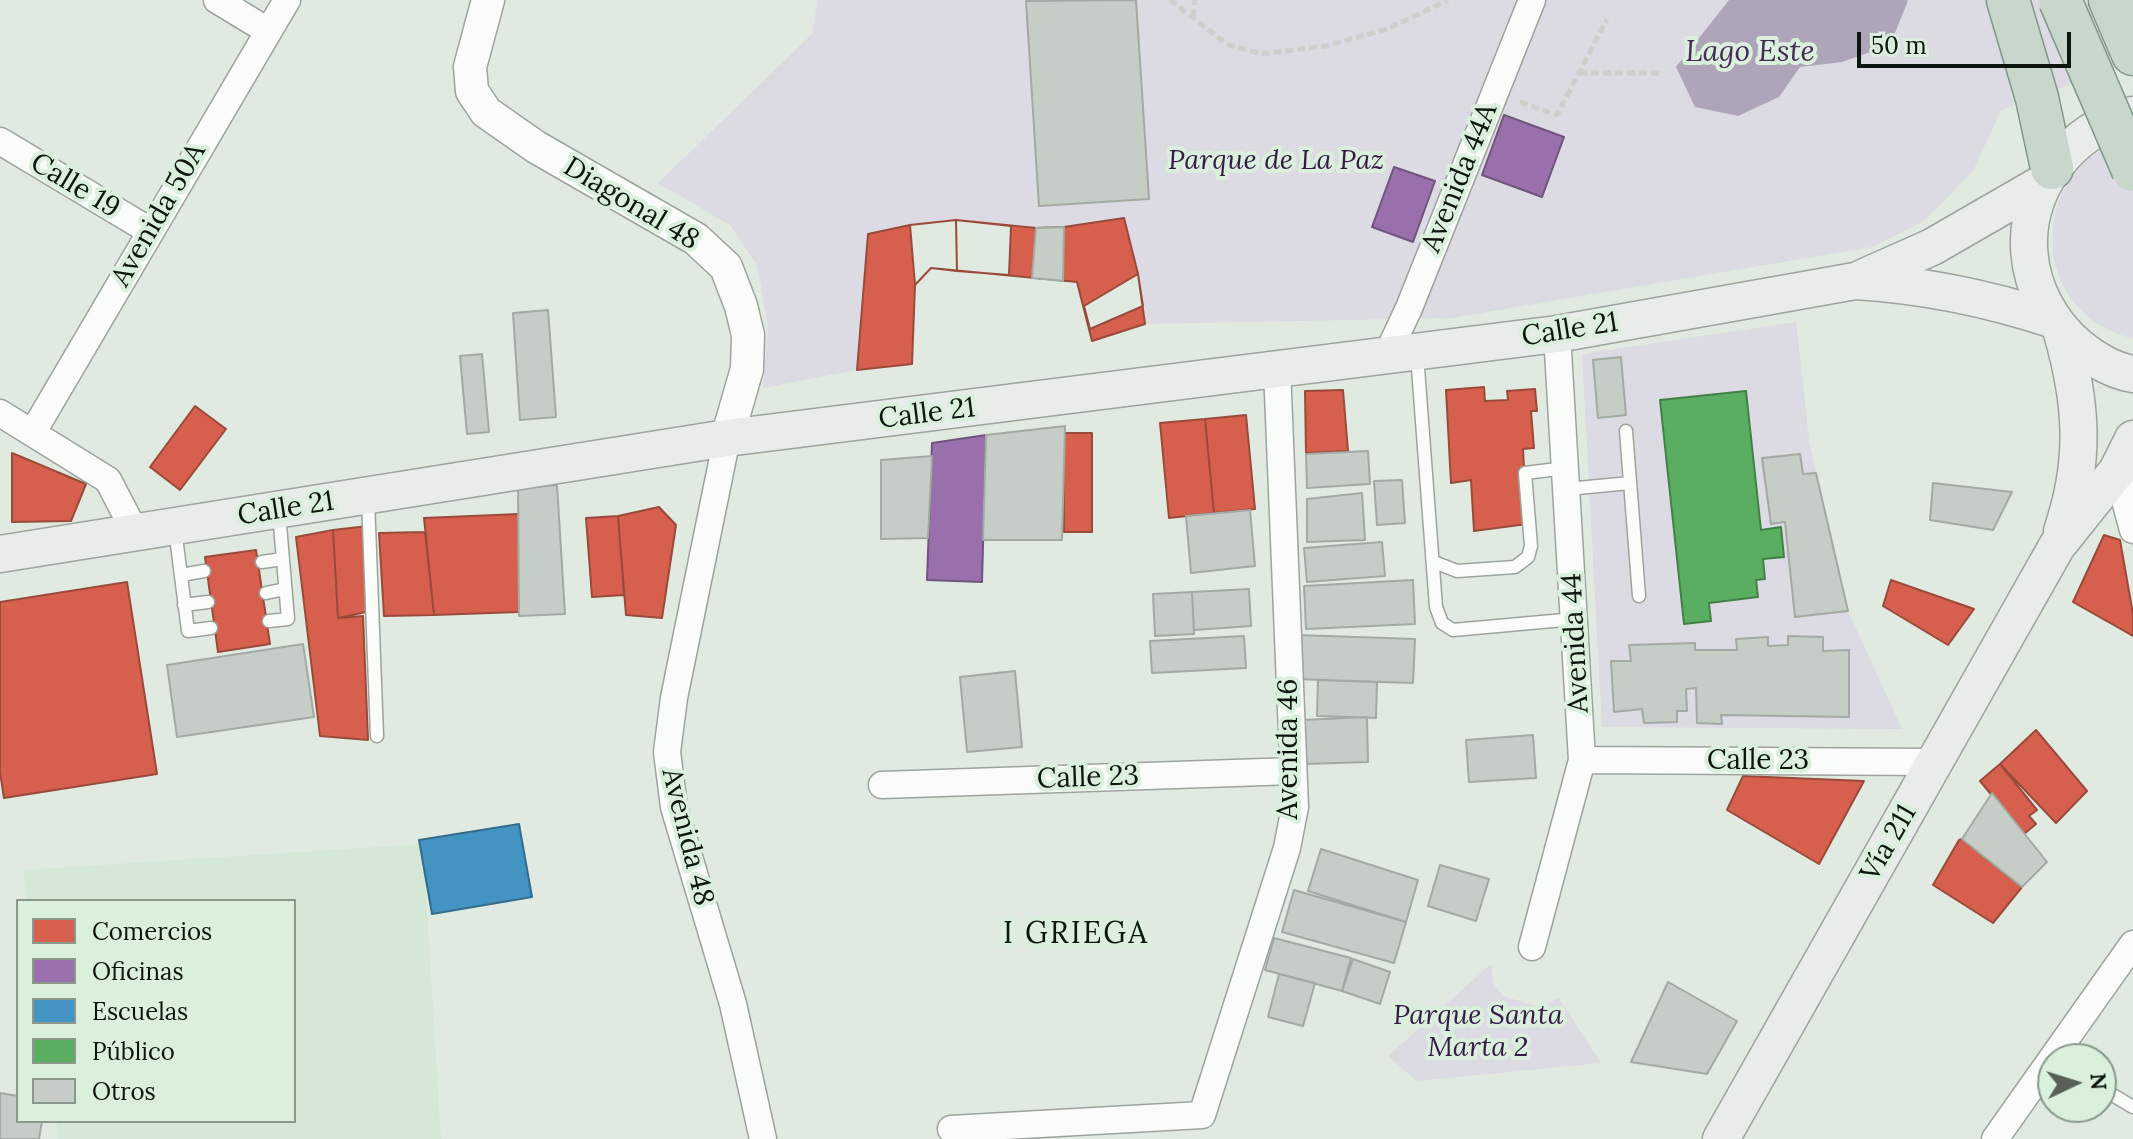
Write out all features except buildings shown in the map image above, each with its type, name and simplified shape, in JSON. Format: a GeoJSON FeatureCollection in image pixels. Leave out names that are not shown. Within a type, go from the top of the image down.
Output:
{"type":"FeatureCollection","features":[{"type":"Feature","properties":{"kind":"highway"},"geometry":{"type":"LineString","coordinates":[[2008,0],[2037,98],[2047,176]]}},
{"type":"Feature","properties":{"kind":"highway"},"geometry":{"type":"LineString","coordinates":[[2060,0],[2133,170]]}},
{"type":"Feature","properties":{"kind":"highway"},"geometry":{"type":"LineString","coordinates":[[2110,0],[2133,54]]}},
{"type":"Feature","properties":{"kind":"main road"},"geometry":{"type":"LineString","coordinates":[[2047,176],[2081,138],[2117,118],[2133,115]]}},
{"type":"Feature","properties":{"kind":"main road","name":"Calle 21"},"geometry":{"type":"LineString","coordinates":[[0,554],[727,438],[1557,334],[1855,281],[1932,247],[2047,176]]}},
{"type":"Feature","properties":{"kind":"main road","name":"Vía 211"},"geometry":{"type":"LineString","coordinates":[[2047,176],[2033,210],[2029,238],[2030,267],[2038,294],[2057,326],[2074,375],[2079,418],[2079,462],[2071,505],[2057,546]]}},
{"type":"Feature","properties":{"kind":"main road","name":"Calle 21"},"geometry":{"type":"LineString","coordinates":[[1855,281],[1935,289],[2000,303],[2057,326]]}},
{"type":"Feature","properties":{"kind":"main road"},"geometry":{"type":"LineString","coordinates":[[2057,326],[2091,358],[2133,374]]}},
{"type":"Feature","properties":{"kind":"main road","name":"Vía 211"},"geometry":{"type":"LineString","coordinates":[[1721,1139],[2057,546],[2125,455]]}},
{"type":"Feature","properties":{"kind":"street"},"geometry":{"type":"LineString","coordinates":[[217,0],[268,31]]}},
{"type":"Feature","properties":{"kind":"street","name":"Avenida 50A"},"geometry":{"type":"LineString","coordinates":[[33,432],[287,0]]}},
{"type":"Feature","properties":{"kind":"street","name":"Diagonal 48"},"geometry":{"type":"LineString","coordinates":[[488,0],[470,67],[472,91],[486,112],[536,147],[696,239],[726,267],[748,335],[747,369],[727,438]]}},
{"type":"Feature","properties":{"kind":"street","name":"Avenida 44A"},"geometry":{"type":"LineString","coordinates":[[1402,353],[1414,294],[1532,0]]}},
{"type":"Feature","properties":{"kind":"street","name":"Calle 19"},"geometry":{"type":"LineString","coordinates":[[0,141],[150,231]]}},
{"type":"Feature","properties":{"kind":"street","name":"Avenida 44"},"geometry":{"type":"LineString","coordinates":[[1532,947],[1582,760],[1557,334]]}},
{"type":"Feature","properties":{"kind":"street","name":"Avenida 46"},"geometry":{"type":"LineString","coordinates":[[1075,1130],[1202,1115],[1287,848],[1295,807],[1277,369]]}},
{"type":"Feature","properties":{"kind":"street"},"geometry":{"type":"LineString","coordinates":[[0,413],[108,480],[135,532]]}},
{"type":"Feature","properties":{"kind":"street","name":"Avenida 48"},"geometry":{"type":"LineString","coordinates":[[727,438],[674,698],[667,752],[674,807],[733,1004],[763,1139]]}},
{"type":"Feature","properties":{"kind":"street"},"geometry":{"type":"LineString","coordinates":[[2125,455],[2133,530]]}},
{"type":"Feature","properties":{"kind":"street","name":"Calle 23"},"geometry":{"type":"LineString","coordinates":[[1582,760],[1934,762]]}},
{"type":"Feature","properties":{"kind":"street","name":"Calle 23"},"geometry":{"type":"LineString","coordinates":[[882,785],[1293,771]]}},
{"type":"Feature","properties":{"kind":"street"},"geometry":{"type":"LineString","coordinates":[[2064,1043],[2133,944]]}},
{"type":"Feature","properties":{"kind":"street"},"geometry":{"type":"LineString","coordinates":[[1995,1139],[2037,1080]]}},
{"type":"Feature","properties":{"kind":"street"},"geometry":{"type":"LineString","coordinates":[[951,1129],[1075,1130]]}},
{"type":"Feature","properties":{"kind":"lane"},"geometry":{"type":"LineString","coordinates":[[1402,353],[1434,562],[1436,607],[1442,623],[1453,630],[1575,619]]}},
{"type":"Feature","properties":{"kind":"lane"},"geometry":{"type":"LineString","coordinates":[[1626,431],[1639,596]]}},
{"type":"Feature","properties":{"kind":"lane"},"geometry":{"type":"LineString","coordinates":[[1434,562],[1457,571],[1515,567],[1528,557],[1531,546],[1525,473],[1630,483]]}},
{"type":"Feature","properties":{"kind":"lane"},"geometry":{"type":"LineString","coordinates":[[368,495],[377,736]]}},
{"type":"Feature","properties":{"kind":"lane"},"geometry":{"type":"LineString","coordinates":[[269,621],[288,619],[278,510]]}},
{"type":"Feature","properties":{"kind":"lane"},"geometry":{"type":"LineString","coordinates":[[175,526],[188,631],[211,628]]}},
{"type":"Feature","properties":{"kind":"lane"},"geometry":{"type":"LineString","coordinates":[[262,562],[283,559]]}},
{"type":"Feature","properties":{"kind":"lane"},"geometry":{"type":"LineString","coordinates":[[181,575],[204,571]]}},
{"type":"Feature","properties":{"kind":"lane"},"geometry":{"type":"LineString","coordinates":[[266,593],[285,589]]}},
{"type":"Feature","properties":{"kind":"lane"},"geometry":{"type":"LineString","coordinates":[[184,605],[208,602]]}},
{"type":"Feature","properties":{"kind":"path"},"geometry":{"type":"LineString","coordinates":[[1170,0],[1227,44],[1261,54],[1325,46],[1387,29],[1436,3],[1448,0]]}},
{"type":"Feature","properties":{"kind":"path"},"geometry":{"type":"LineString","coordinates":[[1193,18],[1195,0]]}},
{"type":"Feature","properties":{"kind":"path"},"geometry":{"type":"LineString","coordinates":[[1494,93],[1557,115],[1607,19]]}},
{"type":"Feature","properties":{"kind":"path"},"geometry":{"type":"LineString","coordinates":[[1579,73],[1661,73]]}},
{"type":"Feature","properties":{"kind":"shaded area"},"geometry":{"type":"Polygon","coordinates":[[[423,844],[441,1139],[59,1139],[56,1123],[296,1123],[296,899],[27,899],[23,870],[423,844]]]}},
{"type":"Feature","properties":{"kind":"green space","name":"Parque de La Paz"},"geometry":{"type":"Polygon","coordinates":[[[817,0],[2133,0],[2133,61],[2001,110],[1973,171],[1925,220],[1872,247],[1451,318],[1145,324],[1138,274],[1124,218],[1036,228],[956,220],[868,234],[857,370],[763,388],[768,326],[757,265],[730,225],[658,183],[813,33],[817,0]]]}},
{"type":"Feature","properties":{"kind":"green space"},"geometry":{"type":"Polygon","coordinates":[[[2133,138],[2133,339],[2095,322],[2070,297],[2060,279],[2052,238],[2060,197],[2070,179],[2095,154],[2133,138]]]}},
{"type":"Feature","properties":{"kind":"green space"},"geometry":{"type":"Polygon","coordinates":[[[1796,322],[1809,440],[1816,473],[1803,474],[1800,454],[1762,459],[1771,524],[1785,522],[1795,617],[1848,611],[1902,729],[1602,727],[1582,354],[1796,322]],[[1660,401],[1684,624],[1711,621],[1709,603],[1758,597],[1756,580],[1765,578],[1763,559],[1784,556],[1781,528],[1761,530],[1660,401]]]}},
{"type":"Feature","properties":{"kind":"green space","name":"Parque Santa Marta 2"},"geometry":{"type":"Polygon","coordinates":[[[1491,964],[1493,983],[1503,996],[1540,1007],[1559,998],[1601,1063],[1417,1081],[1388,1056],[1491,964]]]}},
{"type":"Feature","properties":{"kind":"water","name":"Lago Este"},"geometry":{"type":"Polygon","coordinates":[[[1729,0],[1908,1],[1890,45],[1842,62],[1800,67],[1779,97],[1738,116],[1695,107],[1676,67],[1729,0]]]}},
{"type":"Feature","properties":{"kind":"district","name":"I GRIEGA"},"geometry":{"type":"Point","coordinates":[1076,934]}}]}
